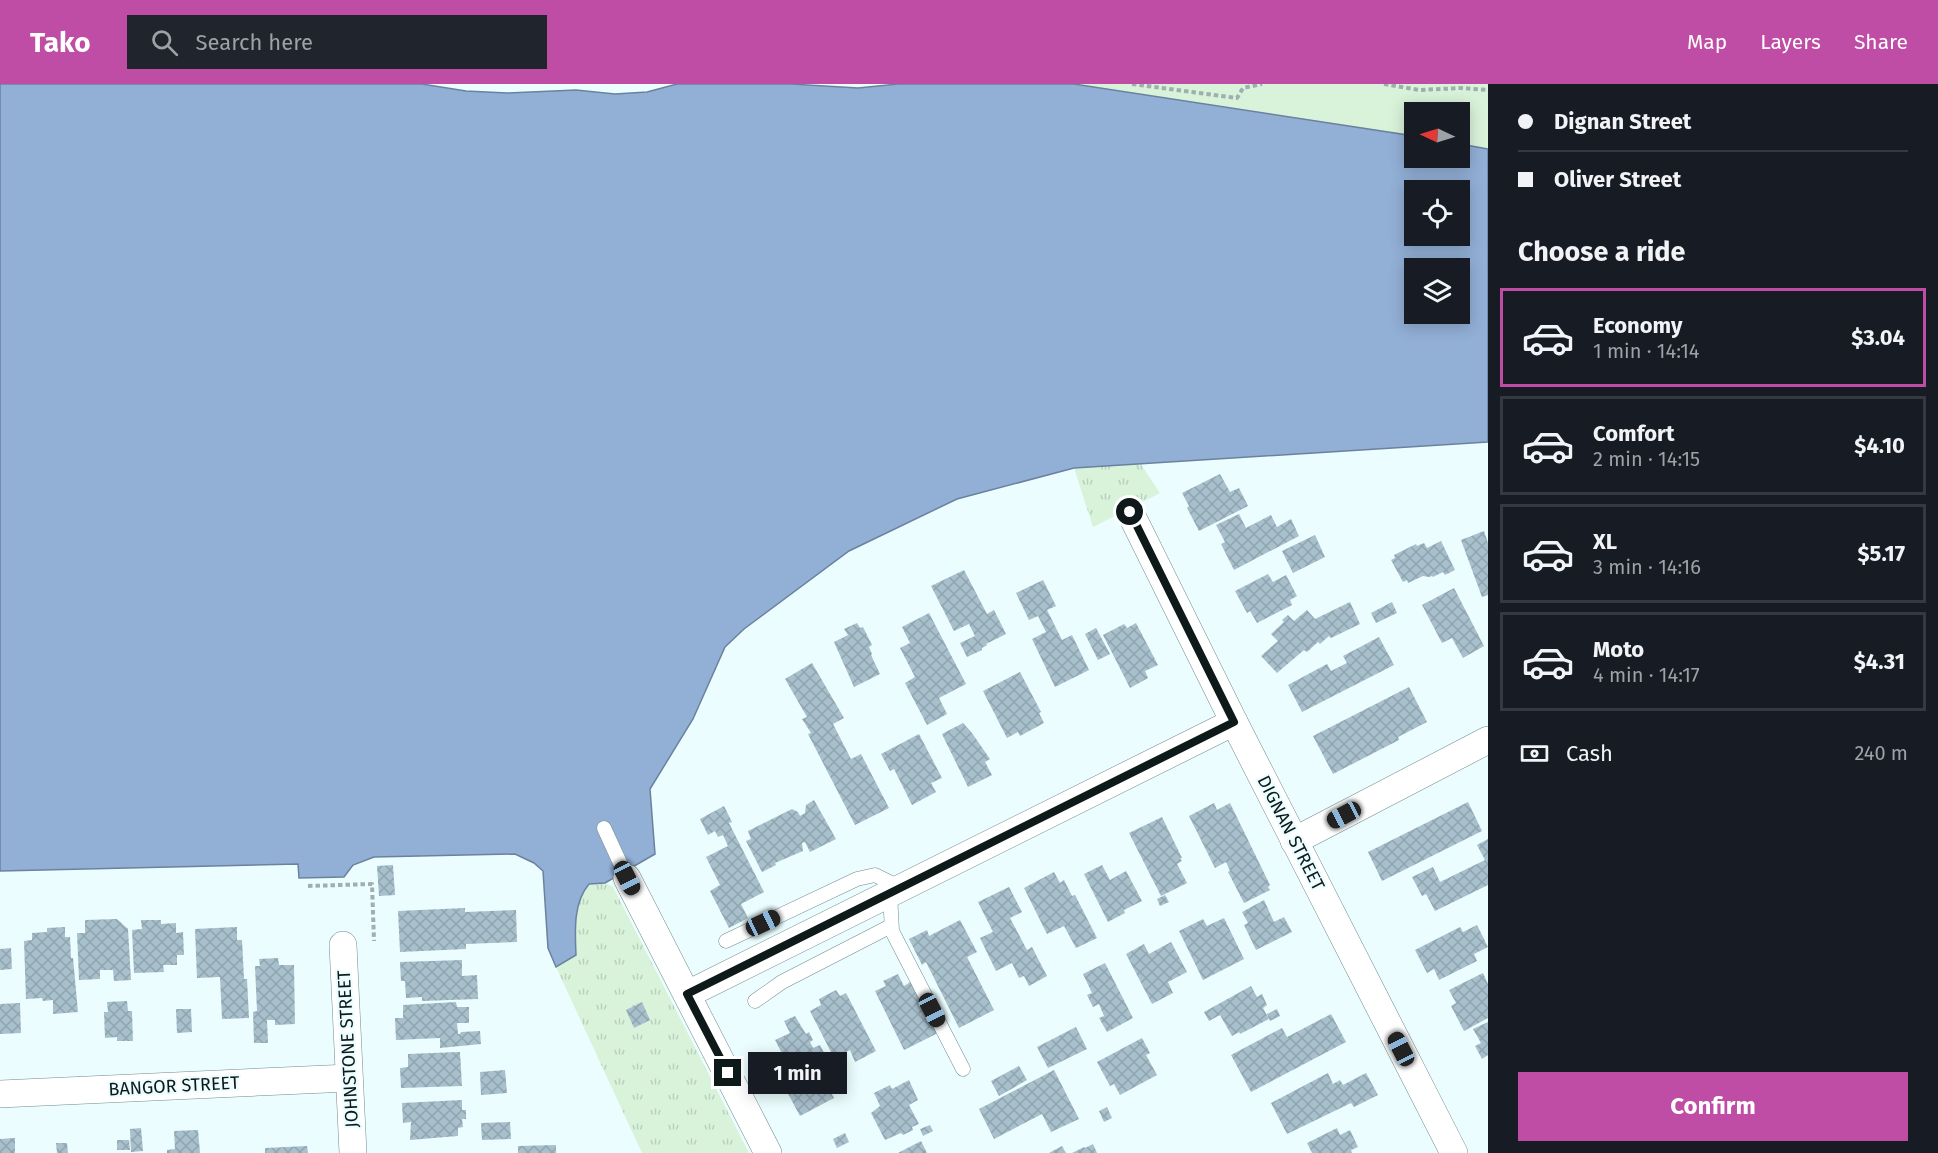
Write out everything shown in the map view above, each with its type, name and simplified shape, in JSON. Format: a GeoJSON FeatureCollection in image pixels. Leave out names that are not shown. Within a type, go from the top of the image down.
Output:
{"type":"FeatureCollection","features":[{"type":"Feature","properties":{"kind":"street","name":"DIGNAN STREET"},"geometry":{"type":"LineString","coordinates":[[1130,512],[1294,841],[1454,1153]]}},
{"type":"Feature","properties":{"kind":"street"},"geometry":{"type":"LineString","coordinates":[[687,994],[1234,722]]}},
{"type":"Feature","properties":{"kind":"street"},"geometry":{"type":"LineString","coordinates":[[1294,841],[1488,740]]}},
{"type":"Feature","properties":{"kind":"street"},"geometry":{"type":"LineString","coordinates":[[627,878],[768,1153]]}},
{"type":"Feature","properties":{"kind":"street","name":"JOHNSTONE STREET"},"geometry":{"type":"LineString","coordinates":[[343,945],[353,1153]]}},
{"type":"Feature","properties":{"kind":"street","name":"BANGOR STREET"},"geometry":{"type":"LineString","coordinates":[[0,1095],[349,1078]]}},
{"type":"Feature","properties":{"kind":"lane"},"geometry":{"type":"LineString","coordinates":[[604,828],[627,878]]}},
{"type":"Feature","properties":{"kind":"lane"},"geometry":{"type":"LineString","coordinates":[[726,941],[856,879],[875,874],[896,890],[892,931],[963,1069]]}},
{"type":"Feature","properties":{"kind":"lane"},"geometry":{"type":"LineString","coordinates":[[755,1001],[782,982],[891,926]]}},
{"type":"Feature","properties":{"kind":"path"},"geometry":{"type":"LineString","coordinates":[[1132,84],[1237,98],[1243,88],[1262,84]]}},
{"type":"Feature","properties":{"kind":"path"},"geometry":{"type":"LineString","coordinates":[[1384,84],[1420,90],[1461,88],[1488,90]]}},
{"type":"Feature","properties":{"kind":"path"},"geometry":{"type":"LineString","coordinates":[[308,886],[372,884],[374,941]]}},
{"type":"Feature","properties":{"kind":"green space"},"geometry":{"type":"Polygon","coordinates":[[[1068,84],[1488,84],[1488,154],[1470,151],[1470,102],[1404,102],[1404,140],[1068,84]]]}},
{"type":"Feature","properties":{"kind":"green space"},"geometry":{"type":"Polygon","coordinates":[[[1140,463],[1160,493],[1093,527],[1074,468],[1140,463]]]}},
{"type":"Feature","properties":{"kind":"green space"},"geometry":{"type":"Polygon","coordinates":[[[605,883],[613,887],[749,1153],[642,1153],[556,967],[576,955],[576,917],[584,891],[590,884],[605,883]]]}},
{"type":"Feature","properties":{"kind":"water"},"geometry":{"type":"Polygon","coordinates":[[[0,84],[422,84],[466,91],[507,93],[576,90],[615,94],[647,92],[677,84],[791,84],[858,88],[898,84],[1074,84],[1404,134],[1404,168],[1470,168],[1470,146],[1488,149],[1488,442],[1074,468],[957,499],[849,551],[744,629],[725,647],[693,719],[650,789],[655,854],[605,883],[589,884],[578,908],[575,927],[576,955],[556,967],[548,948],[543,871],[534,863],[515,854],[374,857],[353,865],[344,877],[299,878],[298,864],[0,871],[0,84]]]}},
{"type":"Feature","properties":{"kind":"building"},"geometry":{"type":"Polygon","coordinates":[[[1220,474],[1230,492],[1239,488],[1248,506],[1199,531],[1182,493],[1220,474]]]}},
{"type":"Feature","properties":{"kind":"building"},"geometry":{"type":"Polygon","coordinates":[[[1239,514],[1246,528],[1271,515],[1277,527],[1291,519],[1299,536],[1234,570],[1221,544],[1225,542],[1216,525],[1239,514]]]}},
{"type":"Feature","properties":{"kind":"building"},"geometry":{"type":"Polygon","coordinates":[[[1484,531],[1488,543],[1488,595],[1482,597],[1461,540],[1484,531]]]}},
{"type":"Feature","properties":{"kind":"building"},"geometry":{"type":"Polygon","coordinates":[[[1315,535],[1325,557],[1293,573],[1282,551],[1315,535]]]}},
{"type":"Feature","properties":{"kind":"building"},"geometry":{"type":"Polygon","coordinates":[[[1441,541],[1455,570],[1445,575],[1443,572],[1433,577],[1423,576],[1408,583],[1407,580],[1403,582],[1391,560],[1395,558],[1394,555],[1416,544],[1417,546],[1424,543],[1427,548],[1441,541]]]}},
{"type":"Feature","properties":{"kind":"building"},"geometry":{"type":"Polygon","coordinates":[[[964,570],[987,614],[994,610],[1006,634],[967,657],[960,643],[975,636],[969,624],[954,631],[931,586],[964,570]]]}},
{"type":"Feature","properties":{"kind":"building"},"geometry":{"type":"Polygon","coordinates":[[[1268,574],[1273,582],[1286,575],[1297,596],[1290,600],[1292,605],[1257,623],[1250,611],[1247,613],[1235,591],[1268,574]]]}},
{"type":"Feature","properties":{"kind":"building"},"geometry":{"type":"Polygon","coordinates":[[[1043,580],[1056,606],[1047,610],[1062,640],[1072,635],[1089,670],[1055,687],[1032,639],[1046,632],[1038,616],[1029,620],[1016,593],[1043,580]]]}},
{"type":"Feature","properties":{"kind":"building"},"geometry":{"type":"Polygon","coordinates":[[[1454,588],[1484,646],[1463,658],[1452,638],[1442,643],[1422,605],[1454,588]]]}},
{"type":"Feature","properties":{"kind":"building"},"geometry":{"type":"Polygon","coordinates":[[[1350,602],[1360,624],[1331,638],[1329,636],[1307,652],[1304,650],[1277,673],[1261,656],[1278,641],[1271,634],[1288,615],[1294,621],[1307,610],[1315,619],[1350,602]]]}},
{"type":"Feature","properties":{"kind":"building"},"geometry":{"type":"Polygon","coordinates":[[[1392,602],[1397,613],[1376,623],[1371,613],[1392,602]]]}},
{"type":"Feature","properties":{"kind":"building"},"geometry":{"type":"Polygon","coordinates":[[[929,613],[966,684],[939,698],[947,714],[927,725],[905,683],[915,677],[900,648],[910,643],[902,627],[929,613]]]}},
{"type":"Feature","properties":{"kind":"building"},"geometry":{"type":"Polygon","coordinates":[[[857,623],[860,628],[863,627],[872,645],[869,647],[871,655],[880,674],[854,687],[834,642],[848,635],[844,629],[857,623]]]}},
{"type":"Feature","properties":{"kind":"building"},"geometry":{"type":"Polygon","coordinates":[[[1136,623],[1158,665],[1145,671],[1148,678],[1130,688],[1103,635],[1124,624],[1127,628],[1136,623]]]}},
{"type":"Feature","properties":{"kind":"building"},"geometry":{"type":"Polygon","coordinates":[[[1096,628],[1110,654],[1098,660],[1085,634],[1096,628]]]}},
{"type":"Feature","properties":{"kind":"building"},"geometry":{"type":"Polygon","coordinates":[[[1379,637],[1394,665],[1302,712],[1288,685],[1327,664],[1331,671],[1347,663],[1343,656],[1379,637]]]}},
{"type":"Feature","properties":{"kind":"building"},"geometry":{"type":"Polygon","coordinates":[[[812,663],[844,718],[833,724],[851,759],[861,754],[889,808],[855,825],[808,734],[811,733],[802,719],[807,717],[785,679],[812,663]]]}},
{"type":"Feature","properties":{"kind":"building"},"geometry":{"type":"Polygon","coordinates":[[[1020,672],[1041,712],[1039,713],[1044,723],[1020,736],[1018,732],[1007,738],[983,691],[1020,672]]]}},
{"type":"Feature","properties":{"kind":"building"},"geometry":{"type":"Polygon","coordinates":[[[1409,687],[1427,722],[1398,737],[1399,740],[1333,774],[1313,736],[1409,687]]]}},
{"type":"Feature","properties":{"kind":"building"},"geometry":{"type":"Polygon","coordinates":[[[963,723],[990,759],[985,762],[992,775],[968,787],[942,734],[963,723]]]}},
{"type":"Feature","properties":{"kind":"building"},"geometry":{"type":"Polygon","coordinates":[[[919,734],[942,778],[931,783],[936,792],[912,805],[894,769],[890,771],[881,754],[919,734]]]}},
{"type":"Feature","properties":{"kind":"building"},"geometry":{"type":"Polygon","coordinates":[[[814,800],[836,839],[810,852],[805,842],[802,843],[803,851],[775,863],[776,865],[762,872],[746,841],[751,839],[748,831],[792,809],[800,816],[805,813],[806,805],[814,800]]]}},
{"type":"Feature","properties":{"kind":"building"},"geometry":{"type":"Polygon","coordinates":[[[1468,802],[1482,831],[1382,881],[1368,852],[1468,802]]]}},
{"type":"Feature","properties":{"kind":"building"},"geometry":{"type":"Polygon","coordinates":[[[1214,803],[1217,810],[1230,803],[1270,885],[1268,887],[1270,890],[1244,903],[1228,872],[1230,871],[1226,862],[1215,868],[1189,816],[1214,803]]]}},
{"type":"Feature","properties":{"kind":"building"},"geometry":{"type":"Polygon","coordinates":[[[724,806],[732,822],[729,823],[764,892],[741,904],[748,918],[729,928],[710,891],[720,885],[706,857],[728,846],[723,835],[718,837],[715,831],[708,835],[700,819],[724,806]]]}},
{"type":"Feature","properties":{"kind":"building"},"geometry":{"type":"Polygon","coordinates":[[[1162,817],[1182,858],[1180,858],[1182,861],[1177,864],[1187,883],[1161,896],[1129,833],[1162,817]]]}},
{"type":"Feature","properties":{"kind":"building"},"geometry":{"type":"Polygon","coordinates":[[[1488,839],[1488,885],[1435,911],[1426,894],[1422,896],[1412,877],[1433,867],[1440,882],[1485,860],[1477,845],[1488,839]]]}},
{"type":"Feature","properties":{"kind":"building"},"geometry":{"type":"Polygon","coordinates":[[[393,865],[395,895],[379,896],[377,866],[393,865]]]}},
{"type":"Feature","properties":{"kind":"building"},"geometry":{"type":"Polygon","coordinates":[[[1102,865],[1110,880],[1126,871],[1142,901],[1124,910],[1125,913],[1108,922],[1084,874],[1102,865]]]}},
{"type":"Feature","properties":{"kind":"building"},"geometry":{"type":"Polygon","coordinates":[[[1054,872],[1060,883],[1064,880],[1072,896],[1075,895],[1097,938],[1076,948],[1064,926],[1047,934],[1024,888],[1054,872]]]}},
{"type":"Feature","properties":{"kind":"building"},"geometry":{"type":"Polygon","coordinates":[[[1009,887],[1022,912],[1010,918],[1027,950],[1032,947],[1047,976],[1029,986],[1024,976],[1019,978],[1012,963],[996,971],[980,938],[993,932],[978,902],[1009,887]]]}},
{"type":"Feature","properties":{"kind":"building"},"geometry":{"type":"Polygon","coordinates":[[[1165,895],[1169,902],[1160,906],[1157,899],[1165,895]]]}},
{"type":"Feature","properties":{"kind":"building"},"geometry":{"type":"Polygon","coordinates":[[[1264,900],[1274,922],[1284,917],[1292,932],[1256,950],[1244,925],[1248,923],[1242,912],[1264,900]]]}},
{"type":"Feature","properties":{"kind":"building"},"geometry":{"type":"Polygon","coordinates":[[[465,908],[465,912],[516,910],[517,942],[466,944],[466,949],[400,952],[398,911],[465,908]]]}},
{"type":"Feature","properties":{"kind":"building"},"geometry":{"type":"Polygon","coordinates":[[[1224,918],[1244,959],[1203,980],[1179,931],[1203,919],[1207,926],[1224,918]]]}},
{"type":"Feature","properties":{"kind":"building"},"geometry":{"type":"Polygon","coordinates":[[[117,919],[128,929],[131,980],[114,981],[113,970],[100,970],[100,979],[79,980],[77,933],[85,933],[85,920],[117,919]]]}},
{"type":"Feature","properties":{"kind":"building"},"geometry":{"type":"Polygon","coordinates":[[[141,920],[161,920],[161,924],[176,923],[176,933],[183,932],[184,955],[177,955],[177,965],[163,965],[164,972],[134,973],[132,930],[142,929],[141,920]]]}},
{"type":"Feature","properties":{"kind":"building"},"geometry":{"type":"Polygon","coordinates":[[[960,920],[977,952],[967,957],[994,1010],[959,1028],[926,962],[922,965],[909,939],[927,930],[929,936],[960,920]]]}},
{"type":"Feature","properties":{"kind":"building"},"geometry":{"type":"Polygon","coordinates":[[[1477,925],[1488,947],[1474,954],[1477,961],[1439,980],[1434,969],[1427,973],[1415,950],[1460,927],[1463,932],[1477,925]]]}},
{"type":"Feature","properties":{"kind":"building"},"geometry":{"type":"Polygon","coordinates":[[[65,927],[65,937],[70,937],[78,1012],[53,1014],[53,1000],[26,999],[24,941],[32,940],[32,933],[47,932],[47,928],[65,927]]]}},
{"type":"Feature","properties":{"kind":"building"},"geometry":{"type":"Polygon","coordinates":[[[237,927],[237,940],[242,940],[249,1018],[222,1019],[220,977],[197,978],[195,929],[237,927]]]}},
{"type":"Feature","properties":{"kind":"building"},"geometry":{"type":"Polygon","coordinates":[[[1171,942],[1187,972],[1168,982],[1173,993],[1152,1004],[1126,954],[1144,944],[1149,954],[1171,942]]]}},
{"type":"Feature","properties":{"kind":"building"},"geometry":{"type":"Polygon","coordinates":[[[11,948],[12,969],[0,970],[0,949],[11,948]]]}},
{"type":"Feature","properties":{"kind":"building"},"geometry":{"type":"Polygon","coordinates":[[[278,958],[279,965],[294,965],[295,1024],[275,1025],[275,1020],[267,1020],[268,1043],[254,1043],[253,1012],[257,1011],[255,966],[260,966],[259,959],[278,958]]]}},
{"type":"Feature","properties":{"kind":"building"},"geometry":{"type":"Polygon","coordinates":[[[462,960],[462,976],[477,975],[478,999],[422,1001],[422,997],[406,998],[405,981],[401,981],[400,962],[462,960]]]}},
{"type":"Feature","properties":{"kind":"building"},"geometry":{"type":"Polygon","coordinates":[[[1105,963],[1133,1018],[1107,1032],[1099,1018],[1104,1016],[1099,1004],[1093,1007],[1087,995],[1092,993],[1083,974],[1105,963]]]}},
{"type":"Feature","properties":{"kind":"building"},"geometry":{"type":"Polygon","coordinates":[[[1483,973],[1488,984],[1488,1018],[1464,1031],[1451,1006],[1456,1003],[1449,990],[1483,973]]]}},
{"type":"Feature","properties":{"kind":"building"},"geometry":{"type":"Polygon","coordinates":[[[898,974],[904,986],[912,981],[938,1033],[904,1050],[875,991],[886,986],[883,981],[898,974]]]}},
{"type":"Feature","properties":{"kind":"building"},"geometry":{"type":"Polygon","coordinates":[[[1251,986],[1257,997],[1262,994],[1267,1005],[1263,1008],[1269,1019],[1232,1036],[1220,1015],[1209,1021],[1204,1012],[1251,986]]]}},
{"type":"Feature","properties":{"kind":"building"},"geometry":{"type":"Polygon","coordinates":[[[836,990],[840,996],[846,993],[876,1051],[855,1062],[850,1050],[834,1058],[810,1011],[821,1005],[819,999],[836,990]]]}},
{"type":"Feature","properties":{"kind":"building"},"geometry":{"type":"Polygon","coordinates":[[[127,1001],[128,1011],[132,1011],[133,1041],[117,1041],[117,1037],[105,1038],[104,1012],[108,1012],[107,1002],[127,1001]]]}},
{"type":"Feature","properties":{"kind":"building"},"geometry":{"type":"Polygon","coordinates":[[[456,1002],[457,1007],[469,1007],[469,1023],[457,1023],[458,1034],[480,1031],[481,1044],[440,1048],[440,1038],[396,1040],[395,1018],[403,1018],[403,1005],[456,1002]]]}},
{"type":"Feature","properties":{"kind":"building"},"geometry":{"type":"Polygon","coordinates":[[[642,1002],[650,1020],[634,1028],[626,1010],[642,1002]]]}},
{"type":"Feature","properties":{"kind":"building"},"geometry":{"type":"Polygon","coordinates":[[[20,1003],[21,1033],[0,1034],[0,1004],[20,1003]]]}},
{"type":"Feature","properties":{"kind":"building"},"geometry":{"type":"Polygon","coordinates":[[[176,1009],[191,1009],[192,1032],[177,1033],[176,1009]]]}},
{"type":"Feature","properties":{"kind":"building"},"geometry":{"type":"Polygon","coordinates":[[[1277,1009],[1280,1016],[1270,1021],[1267,1014],[1277,1009]]]}},
{"type":"Feature","properties":{"kind":"building"},"geometry":{"type":"Polygon","coordinates":[[[1331,1014],[1346,1042],[1251,1092],[1231,1055],[1282,1028],[1287,1037],[1331,1014]]]}},
{"type":"Feature","properties":{"kind":"building"},"geometry":{"type":"Polygon","coordinates":[[[795,1016],[806,1034],[809,1032],[813,1040],[810,1042],[813,1048],[820,1045],[832,1068],[812,1078],[817,1088],[826,1083],[834,1098],[800,1116],[785,1088],[791,1085],[780,1064],[786,1061],[775,1040],[790,1033],[784,1021],[795,1016]]]}},
{"type":"Feature","properties":{"kind":"building"},"geometry":{"type":"Polygon","coordinates":[[[1488,1022],[1488,1055],[1482,1059],[1475,1046],[1481,1043],[1473,1029],[1488,1022]]]}},
{"type":"Feature","properties":{"kind":"building"},"geometry":{"type":"Polygon","coordinates":[[[1076,1027],[1087,1049],[1048,1068],[1037,1047],[1076,1027]]]}},
{"type":"Feature","properties":{"kind":"building"},"geometry":{"type":"Polygon","coordinates":[[[1142,1038],[1150,1053],[1146,1055],[1157,1075],[1120,1095],[1114,1084],[1110,1086],[1097,1062],[1142,1038]]]}},
{"type":"Feature","properties":{"kind":"building"},"geometry":{"type":"Polygon","coordinates":[[[460,1052],[462,1086],[401,1088],[400,1068],[408,1067],[408,1054],[460,1052]]]}},
{"type":"Feature","properties":{"kind":"building"},"geometry":{"type":"Polygon","coordinates":[[[1019,1066],[1027,1080],[999,1096],[991,1081],[1019,1066]]]}},
{"type":"Feature","properties":{"kind":"building"},"geometry":{"type":"Polygon","coordinates":[[[505,1070],[507,1093],[481,1095],[480,1072],[505,1070]]]}},
{"type":"Feature","properties":{"kind":"building"},"geometry":{"type":"Polygon","coordinates":[[[1054,1070],[1079,1119],[1051,1132],[1042,1114],[994,1139],[979,1109],[1054,1070]]]}},
{"type":"Feature","properties":{"kind":"building"},"geometry":{"type":"Polygon","coordinates":[[[1328,1073],[1333,1084],[1340,1080],[1343,1085],[1366,1073],[1378,1095],[1354,1107],[1351,1103],[1287,1134],[1271,1103],[1328,1073]]]}},
{"type":"Feature","properties":{"kind":"building"},"geometry":{"type":"Polygon","coordinates":[[[909,1080],[918,1100],[909,1105],[919,1124],[903,1135],[901,1133],[885,1140],[871,1113],[880,1106],[874,1093],[890,1085],[892,1089],[909,1080]]]}},
{"type":"Feature","properties":{"kind":"building"},"geometry":{"type":"Polygon","coordinates":[[[462,1100],[462,1110],[466,1110],[466,1119],[462,1119],[463,1127],[458,1128],[458,1136],[410,1140],[411,1122],[403,1123],[402,1103],[462,1100]]]}},
{"type":"Feature","properties":{"kind":"building"},"geometry":{"type":"Polygon","coordinates":[[[1107,1107],[1112,1118],[1104,1122],[1099,1111],[1107,1107]]]}},
{"type":"Feature","properties":{"kind":"building"},"geometry":{"type":"Polygon","coordinates":[[[510,1122],[511,1139],[482,1140],[481,1123],[510,1122]]]}},
{"type":"Feature","properties":{"kind":"building"},"geometry":{"type":"Polygon","coordinates":[[[930,1125],[933,1131],[923,1136],[920,1129],[930,1125]]]}},
{"type":"Feature","properties":{"kind":"building"},"geometry":{"type":"Polygon","coordinates":[[[141,1128],[143,1151],[131,1152],[130,1129],[141,1128]]]}},
{"type":"Feature","properties":{"kind":"building"},"geometry":{"type":"Polygon","coordinates":[[[1337,1128],[1340,1135],[1350,1130],[1358,1147],[1351,1150],[1352,1153],[1312,1153],[1307,1143],[1337,1128]]]}},
{"type":"Feature","properties":{"kind":"building"},"geometry":{"type":"Polygon","coordinates":[[[198,1130],[200,1153],[167,1153],[167,1150],[175,1149],[174,1131],[198,1130]]]}},
{"type":"Feature","properties":{"kind":"building"},"geometry":{"type":"Polygon","coordinates":[[[845,1133],[849,1142],[837,1148],[833,1139],[845,1133]]]}},
{"type":"Feature","properties":{"kind":"building"},"geometry":{"type":"Polygon","coordinates":[[[15,1138],[15,1153],[0,1153],[0,1139],[15,1138]]]}},
{"type":"Feature","properties":{"kind":"building"},"geometry":{"type":"Polygon","coordinates":[[[117,1140],[129,1140],[130,1150],[117,1150],[117,1140]]]}},
{"type":"Feature","properties":{"kind":"building"},"geometry":{"type":"Polygon","coordinates":[[[921,1141],[927,1153],[898,1153],[921,1141]]]}},
{"type":"Feature","properties":{"kind":"building"},"geometry":{"type":"Polygon","coordinates":[[[56,1143],[67,1143],[68,1153],[57,1153],[56,1143]]]}},
{"type":"Feature","properties":{"kind":"building"},"geometry":{"type":"Polygon","coordinates":[[[1093,1144],[1097,1153],[1072,1153],[1084,1147],[1093,1144]]]}},
{"type":"Feature","properties":{"kind":"building"},"geometry":{"type":"Polygon","coordinates":[[[556,1145],[556,1153],[518,1153],[518,1146],[556,1145]]]}},
{"type":"Feature","properties":{"kind":"building"},"geometry":{"type":"Polygon","coordinates":[[[307,1146],[308,1153],[265,1153],[265,1148],[307,1146]]]}},
{"type":"Feature","properties":{"kind":"building"},"geometry":{"type":"Polygon","coordinates":[[[1062,1146],[1066,1153],[1049,1153],[1062,1146]]]}},
{"type":"Feature","properties":{"kind":"route"},"geometry":{"type":"LineString","coordinates":[[728,1073],[687,994],[1234,722],[1130,512]]}}]}
